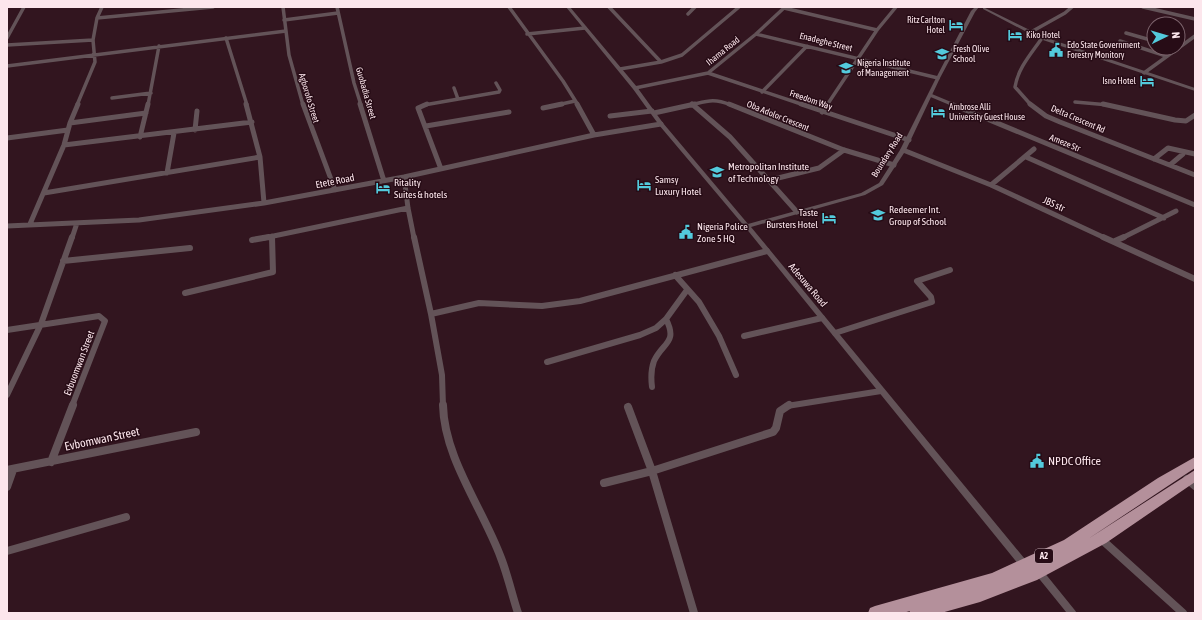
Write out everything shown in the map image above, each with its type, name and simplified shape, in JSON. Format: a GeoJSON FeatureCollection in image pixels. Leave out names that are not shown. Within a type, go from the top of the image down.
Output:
{"type":"FeatureCollection","features":[{"type":"Feature","properties":{"kind":"highway","name":"A2"},"geometry":{"type":"LineString","coordinates":[[916,613],[980,595],[1031,568],[1195,462]]}},
{"type":"Feature","properties":{"kind":"highway","name":"A2"},"geometry":{"type":"LineString","coordinates":[[875,613],[1031,568],[1101,539],[1192,480]]}},
{"type":"Feature","properties":{"kind":"street"},"geometry":{"type":"LineString","coordinates":[[7,38],[24,7]]}},
{"type":"Feature","properties":{"kind":"street"},"geometry":{"type":"LineString","coordinates":[[30,224],[64,145],[70,123],[95,62],[96,57],[94,55],[93,40],[97,18],[102,7]]}},
{"type":"Feature","properties":{"kind":"street"},"geometry":{"type":"LineString","coordinates":[[97,18],[213,7]]}},
{"type":"Feature","properties":{"kind":"street","name":"Agborofo Street"},"geometry":{"type":"LineString","coordinates":[[283,7],[291,64],[300,100],[335,190]]}},
{"type":"Feature","properties":{"kind":"street","name":"Guobadia Street"},"geometry":{"type":"LineString","coordinates":[[337,7],[354,83],[384,181]]}},
{"type":"Feature","properties":{"kind":"street"},"geometry":{"type":"LineString","coordinates":[[509,7],[527,34],[564,83],[594,135]]}},
{"type":"Feature","properties":{"kind":"street","name":"Adesuwa Road"},"geometry":{"type":"LineString","coordinates":[[568,7],[635,88],[661,124],[747,226],[881,391],[1031,568]]}},
{"type":"Feature","properties":{"kind":"street"},"geometry":{"type":"LineString","coordinates":[[609,7],[661,62]]}},
{"type":"Feature","properties":{"kind":"street"},"geometry":{"type":"LineString","coordinates":[[688,14],[695,7]]}},
{"type":"Feature","properties":{"kind":"street"},"geometry":{"type":"LineString","coordinates":[[620,70],[661,62],[682,55],[739,7]]}},
{"type":"Feature","properties":{"kind":"street"},"geometry":{"type":"LineString","coordinates":[[822,112],[857,58],[896,7]]}},
{"type":"Feature","properties":{"kind":"street"},"geometry":{"type":"LineString","coordinates":[[1031,32],[1065,13],[1072,7]]}},
{"type":"Feature","properties":{"kind":"street"},"geometry":{"type":"LineString","coordinates":[[1143,7],[1195,19]]}},
{"type":"Feature","properties":{"kind":"street"},"geometry":{"type":"LineString","coordinates":[[784,8],[877,30]]}},
{"type":"Feature","properties":{"kind":"street","name":"Ihama Road"},"geometry":{"type":"LineString","coordinates":[[635,88],[708,73],[756,34],[784,8]]}},
{"type":"Feature","properties":{"kind":"street"},"geometry":{"type":"LineString","coordinates":[[979,8],[1010,21],[1042,38],[1195,90]]}},
{"type":"Feature","properties":{"kind":"street","name":"Boundary Road"},"geometry":{"type":"LineString","coordinates":[[747,226],[863,194],[881,184],[909,140],[938,78],[979,8]]}},
{"type":"Feature","properties":{"kind":"street"},"geometry":{"type":"LineString","coordinates":[[284,20],[338,13]]}},
{"type":"Feature","properties":{"kind":"street"},"geometry":{"type":"LineString","coordinates":[[527,34],[585,28]]}},
{"type":"Feature","properties":{"kind":"street"},"geometry":{"type":"LineString","coordinates":[[7,66],[286,31]]}},
{"type":"Feature","properties":{"kind":"street"},"geometry":{"type":"LineString","coordinates":[[1126,33],[1146,39]]}},
{"type":"Feature","properties":{"kind":"street","name":"Enadeghe Street"},"geometry":{"type":"LineString","coordinates":[[756,34],[938,78]]}},
{"type":"Feature","properties":{"kind":"street"},"geometry":{"type":"LineString","coordinates":[[1186,42],[1195,36]]}},
{"type":"Feature","properties":{"kind":"street"},"geometry":{"type":"LineString","coordinates":[[226,38],[235,72],[252,122],[260,157],[264,203]]}},
{"type":"Feature","properties":{"kind":"street","name":"Delta Crescent Rd"},"geometry":{"type":"LineString","coordinates":[[1042,38],[1019,73],[1015,87],[1020,96],[1048,116],[1066,125],[1195,175]]}},
{"type":"Feature","properties":{"kind":"street"},"geometry":{"type":"LineString","coordinates":[[7,45],[93,40]]}},
{"type":"Feature","properties":{"kind":"street"},"geometry":{"type":"LineString","coordinates":[[1120,42],[1146,50]]}},
{"type":"Feature","properties":{"kind":"street"},"geometry":{"type":"LineString","coordinates":[[140,137],[151,93],[159,46]]}},
{"type":"Feature","properties":{"kind":"street"},"geometry":{"type":"LineString","coordinates":[[762,92],[807,46]]}},
{"type":"Feature","properties":{"kind":"street"},"geometry":{"type":"LineString","coordinates":[[1144,73],[1166,56]]}},
{"type":"Feature","properties":{"kind":"street","name":"Freedom Way"},"geometry":{"type":"LineString","coordinates":[[708,73],[909,140]]}},
{"type":"Feature","properties":{"kind":"street"},"geometry":{"type":"LineString","coordinates":[[440,169],[426,126],[418,108],[421,106],[499,92],[500,90],[496,83]]}},
{"type":"Feature","properties":{"kind":"street"},"geometry":{"type":"LineString","coordinates":[[454,88],[458,99]]}},
{"type":"Feature","properties":{"kind":"street"},"geometry":{"type":"LineString","coordinates":[[112,98],[151,93]]}},
{"type":"Feature","properties":{"kind":"street","name":"Ameze Str"},"geometry":{"type":"LineString","coordinates":[[930,95],[1195,205]]}},
{"type":"Feature","properties":{"kind":"street","name":"Oba Adolor Crescent"},"geometry":{"type":"LineString","coordinates":[[610,116],[653,112],[712,100],[719,100],[844,150],[894,165]]}},
{"type":"Feature","properties":{"kind":"street"},"geometry":{"type":"LineString","coordinates":[[543,108],[575,101]]}},
{"type":"Feature","properties":{"kind":"street"},"geometry":{"type":"LineString","coordinates":[[1075,102],[1105,104],[1175,120],[1186,121],[1195,115]]}},
{"type":"Feature","properties":{"kind":"street"},"geometry":{"type":"LineString","coordinates":[[692,104],[730,137],[797,212]]}},
{"type":"Feature","properties":{"kind":"street"},"geometry":{"type":"LineString","coordinates":[[195,130],[197,111]]}},
{"type":"Feature","properties":{"kind":"street"},"geometry":{"type":"LineString","coordinates":[[426,126],[509,112]]}},
{"type":"Feature","properties":{"kind":"street"},"geometry":{"type":"LineString","coordinates":[[70,123],[146,113]]}},
{"type":"Feature","properties":{"kind":"street"},"geometry":{"type":"LineString","coordinates":[[64,145],[140,137],[252,122]]}},
{"type":"Feature","properties":{"kind":"street","name":"Etete Road"},"geometry":{"type":"LineString","coordinates":[[7,226],[154,219],[264,203],[404,177],[594,135],[661,124]]}},
{"type":"Feature","properties":{"kind":"street"},"geometry":{"type":"LineString","coordinates":[[7,138],[68,130]]}},
{"type":"Feature","properties":{"kind":"street"},"geometry":{"type":"LineString","coordinates":[[167,173],[174,132]]}},
{"type":"Feature","properties":{"kind":"street"},"geometry":{"type":"LineString","coordinates":[[1154,158],[1168,148],[1183,153],[1195,154]]}},
{"type":"Feature","properties":{"kind":"street"},"geometry":{"type":"LineString","coordinates":[[991,185],[1034,149]]}},
{"type":"Feature","properties":{"kind":"street"},"geometry":{"type":"LineString","coordinates":[[770,180],[819,168],[844,150]]}},
{"type":"Feature","properties":{"kind":"street","name":"JBS str"},"geometry":{"type":"LineString","coordinates":[[903,150],[991,185],[1195,279]]}},
{"type":"Feature","properties":{"kind":"street"},"geometry":{"type":"LineString","coordinates":[[1170,165],[1183,153]]}},
{"type":"Feature","properties":{"kind":"street"},"geometry":{"type":"LineString","coordinates":[[44,193],[260,157]]}},
{"type":"Feature","properties":{"kind":"street"},"geometry":{"type":"LineString","coordinates":[[1026,157],[1164,218]]}},
{"type":"Feature","properties":{"kind":"street"},"geometry":{"type":"LineString","coordinates":[[404,177],[408,208],[431,314],[442,375],[443,419],[446,434],[470,493],[501,556],[518,613]]}},
{"type":"Feature","properties":{"kind":"street"},"geometry":{"type":"LineString","coordinates":[[252,240],[408,208]]}},
{"type":"Feature","properties":{"kind":"street"},"geometry":{"type":"LineString","coordinates":[[1115,241],[1176,211]]}},
{"type":"Feature","properties":{"kind":"street"},"geometry":{"type":"LineString","coordinates":[[7,395],[41,324],[77,223]]}},
{"type":"Feature","properties":{"kind":"street"},"geometry":{"type":"LineString","coordinates":[[184,293],[273,272],[272,236]]}},
{"type":"Feature","properties":{"kind":"street"},"geometry":{"type":"LineString","coordinates":[[63,261],[190,248]]}},
{"type":"Feature","properties":{"kind":"street"},"geometry":{"type":"LineString","coordinates":[[431,314],[479,303],[542,306],[580,302],[767,251]]}},
{"type":"Feature","properties":{"kind":"street"},"geometry":{"type":"LineString","coordinates":[[835,333],[932,302],[931,297],[917,281],[950,270]]}},
{"type":"Feature","properties":{"kind":"street"},"geometry":{"type":"LineString","coordinates":[[675,275],[699,302],[719,336],[736,375]]}},
{"type":"Feature","properties":{"kind":"street"},"geometry":{"type":"LineString","coordinates":[[547,362],[640,335],[656,328],[666,318],[687,290]]}},
{"type":"Feature","properties":{"kind":"street","name":"Evbuomwan Street"},"geometry":{"type":"LineString","coordinates":[[7,330],[99,316],[106,321],[51,462]]}},
{"type":"Feature","properties":{"kind":"street"},"geometry":{"type":"LineString","coordinates":[[652,387],[652,369],[655,361],[670,341],[670,327],[666,318]]}},
{"type":"Feature","properties":{"kind":"street"},"geometry":{"type":"LineString","coordinates":[[744,336],[822,318]]}},
{"type":"Feature","properties":{"kind":"street"},"geometry":{"type":"LineString","coordinates":[[604,483],[652,471],[773,432],[776,428],[780,411],[789,405],[881,391]]}},
{"type":"Feature","properties":{"kind":"street"},"geometry":{"type":"LineString","coordinates":[[628,408],[652,471],[694,613]]}},
{"type":"Feature","properties":{"kind":"street","name":"Evbomwan Street"},"geometry":{"type":"LineString","coordinates":[[7,487],[10,470],[196,432]]}},
{"type":"Feature","properties":{"kind":"street"},"geometry":{"type":"LineString","coordinates":[[7,551],[126,517]]}},
{"type":"Feature","properties":{"kind":"street"},"geometry":{"type":"LineString","coordinates":[[1101,539],[1183,613]]}},
{"type":"Feature","properties":{"kind":"street"},"geometry":{"type":"LineString","coordinates":[[1031,568],[1072,613]]}},
{"type":"Feature","properties":{"kind":"place","name":"Ritz Carlton Hotel"},"geometry":{"type":"Point","coordinates":[956,25]}},
{"type":"Feature","properties":{"kind":"place","name":"Kiko Hotel"},"geometry":{"type":"Point","coordinates":[1015,35]}},
{"type":"Feature","properties":{"kind":"place","name":"Edo State Government Forestry Monitory"},"geometry":{"type":"Point","coordinates":[1056,50]}},
{"type":"Feature","properties":{"kind":"place","name":"Fresh Olive School"},"geometry":{"type":"Point","coordinates":[942,54]}},
{"type":"Feature","properties":{"kind":"place","name":"Nigeria Institute of Management"},"geometry":{"type":"Point","coordinates":[846,68]}},
{"type":"Feature","properties":{"kind":"place","name":"Isno Hotel"},"geometry":{"type":"Point","coordinates":[1147,81]}},
{"type":"Feature","properties":{"kind":"place","name":"Ambrose Alli University Guest House"},"geometry":{"type":"Point","coordinates":[938,112]}},
{"type":"Feature","properties":{"kind":"place","name":"Metropolitan Institute of Technology"},"geometry":{"type":"Point","coordinates":[717,172]}},
{"type":"Feature","properties":{"kind":"place","name":"Samsy Luxury Hotel"},"geometry":{"type":"Point","coordinates":[644,185]}},
{"type":"Feature","properties":{"kind":"place","name":"Ritality Suites & hotels"},"geometry":{"type":"Point","coordinates":[383,188]}},
{"type":"Feature","properties":{"kind":"place","name":"Redeemer Int. Group of School"},"geometry":{"type":"Point","coordinates":[878,215]}},
{"type":"Feature","properties":{"kind":"place","name":"Taste Bursters Hotel"},"geometry":{"type":"Point","coordinates":[829,218]}},
{"type":"Feature","properties":{"kind":"place","name":"Nigeria Police Zone 5 HQ"},"geometry":{"type":"Point","coordinates":[686,232]}},
{"type":"Feature","properties":{"kind":"place","name":"NPDC Office"},"geometry":{"type":"Point","coordinates":[1037,461]}}]}
